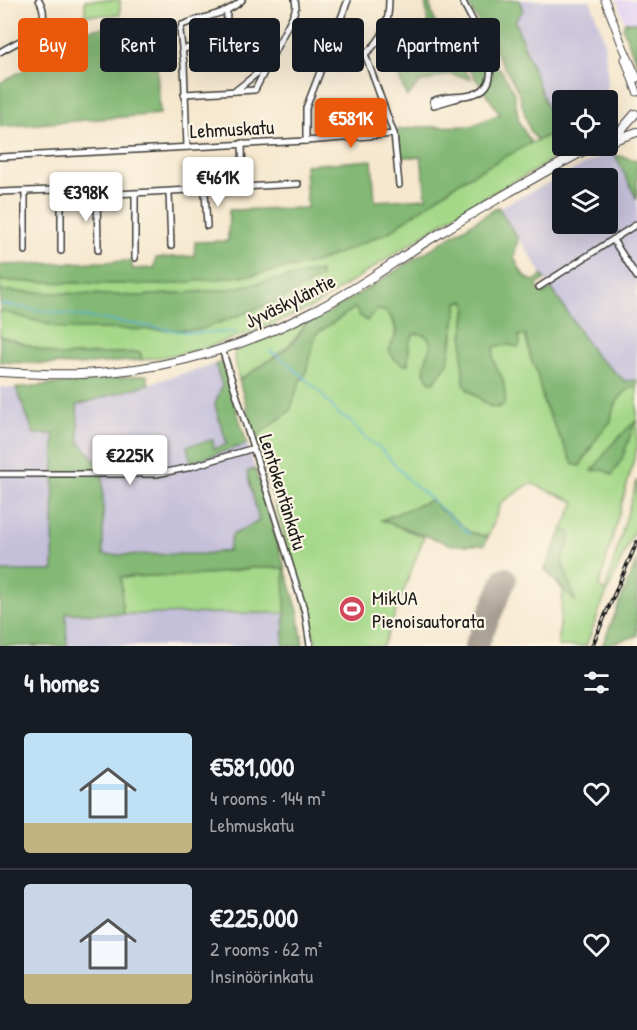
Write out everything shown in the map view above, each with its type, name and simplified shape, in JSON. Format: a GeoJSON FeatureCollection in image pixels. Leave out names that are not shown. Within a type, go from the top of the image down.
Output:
{"type":"FeatureCollection","features":[{"type":"Feature","properties":{"kind":"highway"},"geometry":{"type":"LineString","coordinates":[[618,139],[637,130],[634,120],[636,112]]}},
{"type":"Feature","properties":{"kind":"highway"},"geometry":{"type":"LineString","coordinates":[[618,132],[636,112]]}},
{"type":"Feature","properties":{"kind":"highway","name":"Jyväskyläntie"},"geometry":{"type":"LineString","coordinates":[[0,372],[42,374],[108,372],[161,364],[222,349],[268,332],[314,312],[507,192],[575,156]]}},
{"type":"Feature","properties":{"kind":"highway","name":"Jyväskyläntie"},"geometry":{"type":"LineString","coordinates":[[562,163],[578,156]]}},
{"type":"Feature","properties":{"kind":"main road"},"geometry":{"type":"LineString","coordinates":[[605,0],[637,78]]}},
{"type":"Feature","properties":{"kind":"main road"},"geometry":{"type":"LineString","coordinates":[[621,42],[637,92]]}},
{"type":"Feature","properties":{"kind":"street"},"geometry":{"type":"LineString","coordinates":[[0,52],[37,32],[44,20],[39,0]]}},
{"type":"Feature","properties":{"kind":"street"},"geometry":{"type":"LineString","coordinates":[[187,147],[180,31],[182,25],[227,11],[243,0]]}},
{"type":"Feature","properties":{"kind":"street"},"geometry":{"type":"LineString","coordinates":[[280,41],[294,13],[295,0]]}},
{"type":"Feature","properties":{"kind":"street"},"geometry":{"type":"LineString","coordinates":[[341,18],[348,0]]}},
{"type":"Feature","properties":{"kind":"street"},"geometry":{"type":"LineString","coordinates":[[389,0],[388,18],[377,44],[365,54],[394,134],[399,185]]}},
{"type":"Feature","properties":{"kind":"street"},"geometry":{"type":"LineString","coordinates":[[458,98],[476,94],[482,90],[488,83],[492,61],[462,0]]}},
{"type":"Feature","properties":{"kind":"street"},"geometry":{"type":"LineString","coordinates":[[182,50],[226,33],[227,11]]}},
{"type":"Feature","properties":{"kind":"street"},"geometry":{"type":"LineString","coordinates":[[234,92],[259,72]]}},
{"type":"Feature","properties":{"kind":"street"},"geometry":{"type":"LineString","coordinates":[[184,94],[255,90],[264,72]]}},
{"type":"Feature","properties":{"kind":"street"},"geometry":{"type":"LineString","coordinates":[[306,141],[306,108],[320,72]]}},
{"type":"Feature","properties":{"kind":"street","name":"Lehmuskatu"},"geometry":{"type":"LineString","coordinates":[[0,157],[306,141],[394,134]]}},
{"type":"Feature","properties":{"kind":"street"},"geometry":{"type":"LineString","coordinates":[[242,143],[243,188]]}},
{"type":"Feature","properties":{"kind":"street"},"geometry":{"type":"LineString","coordinates":[[0,192],[52,190],[61,194],[135,194],[298,184]]}},
{"type":"Feature","properties":{"kind":"street"},"geometry":{"type":"LineString","coordinates":[[25,191],[25,251]]}},
{"type":"Feature","properties":{"kind":"street"},"geometry":{"type":"LineString","coordinates":[[205,191],[207,226]]}},
{"type":"Feature","properties":{"kind":"street"},"geometry":{"type":"LineString","coordinates":[[169,193],[171,246]]}},
{"type":"Feature","properties":{"kind":"street"},"geometry":{"type":"LineString","coordinates":[[61,194],[61,250]]}},
{"type":"Feature","properties":{"kind":"street"},"geometry":{"type":"LineString","coordinates":[[135,194],[135,258]]}},
{"type":"Feature","properties":{"kind":"street"},"geometry":{"type":"LineString","coordinates":[[97,195],[98,250]]}},
{"type":"Feature","properties":{"kind":"street"},"geometry":{"type":"LineString","coordinates":[[538,287],[637,224]]}},
{"type":"Feature","properties":{"kind":"street"},"geometry":{"type":"LineString","coordinates":[[613,240],[637,277]]}},
{"type":"Feature","properties":{"kind":"street","name":"Lentokentänkatu"},"geometry":{"type":"LineString","coordinates":[[222,349],[305,612],[310,646]]}},
{"type":"Feature","properties":{"kind":"street"},"geometry":{"type":"LineString","coordinates":[[0,474],[156,474],[187,468],[254,448]]}},
{"type":"Feature","properties":{"kind":"shaded area"},"geometry":{"type":"Polygon","coordinates":[[[519,0],[590,0],[604,39],[608,83],[606,90],[552,90],[552,121],[515,21],[523,10],[519,0]]]}},
{"type":"Feature","properties":{"kind":"shaded area"},"geometry":{"type":"Polygon","coordinates":[[[617,0],[637,0],[637,22],[625,22],[617,0]]]}},
{"type":"Feature","properties":{"kind":"shaded area"},"geometry":{"type":"Polygon","coordinates":[[[601,156],[616,156],[637,200],[637,380],[625,381],[595,355],[499,208],[552,181],[552,234],[618,234],[618,168],[578,168],[601,156]]]}},
{"type":"Feature","properties":{"kind":"shaded area"},"geometry":{"type":"Polygon","coordinates":[[[215,364],[222,385],[215,405],[228,445],[214,449],[213,440],[187,446],[191,462],[247,444],[255,469],[247,472],[259,521],[232,535],[228,551],[203,554],[103,556],[103,470],[79,442],[77,405],[215,364]]]}},
{"type":"Feature","properties":{"kind":"shaded area"},"geometry":{"type":"Polygon","coordinates":[[[0,387],[16,388],[34,434],[54,434],[53,571],[0,571],[0,387]]]}},
{"type":"Feature","properties":{"kind":"shaded area"},"geometry":{"type":"Polygon","coordinates":[[[66,613],[285,613],[283,646],[67,646],[66,613]]]}},
{"type":"Feature","properties":{"kind":"green space"},"geometry":{"type":"Polygon","coordinates":[[[85,0],[120,0],[120,15],[85,15],[85,0]]]}},
{"type":"Feature","properties":{"kind":"green space"},"geometry":{"type":"Polygon","coordinates":[[[424,0],[428,0],[434,18],[427,18],[424,0]]]}},
{"type":"Feature","properties":{"kind":"green space"},"geometry":{"type":"Polygon","coordinates":[[[466,0],[519,0],[523,10],[515,21],[552,121],[552,134],[537,140],[530,131],[518,91],[500,60],[500,18],[476,18],[466,0]]]}},
{"type":"Feature","properties":{"kind":"green space"},"geometry":{"type":"Polygon","coordinates":[[[625,22],[637,22],[637,65],[623,28],[625,22]]]}},
{"type":"Feature","properties":{"kind":"green space"},"geometry":{"type":"Polygon","coordinates":[[[100,28],[100,72],[157,72],[160,114],[0,127],[0,83],[20,72],[88,72],[88,30],[100,28]]]}},
{"type":"Feature","properties":{"kind":"green space"},"geometry":{"type":"Polygon","coordinates":[[[501,70],[514,93],[519,122],[531,143],[461,181],[389,232],[318,262],[253,275],[161,285],[0,281],[0,265],[132,261],[132,269],[154,268],[156,258],[194,256],[195,242],[228,241],[229,210],[307,208],[305,165],[372,160],[375,201],[426,198],[421,157],[400,157],[397,130],[419,127],[471,126],[500,114],[471,72],[500,72],[501,70]]]}},
{"type":"Feature","properties":{"kind":"green space"},"geometry":{"type":"Polygon","coordinates":[[[397,72],[466,72],[471,79],[450,74],[419,83],[407,97],[397,72]]]}},
{"type":"Feature","properties":{"kind":"green space"},"geometry":{"type":"Polygon","coordinates":[[[552,134],[552,156],[555,156],[543,166],[472,204],[312,307],[268,326],[208,347],[142,360],[140,352],[60,356],[0,336],[0,311],[65,329],[320,271],[224,290],[140,296],[0,291],[0,281],[161,285],[389,232],[461,181],[520,148],[552,134]]]}},
{"type":"Feature","properties":{"kind":"green space"},"geometry":{"type":"Polygon","coordinates":[[[615,156],[637,160],[637,200],[615,156]]]}},
{"type":"Feature","properties":{"kind":"green space"},"geometry":{"type":"Polygon","coordinates":[[[498,207],[518,239],[514,257],[524,275],[534,281],[542,275],[545,279],[536,286],[539,291],[543,294],[552,289],[595,355],[625,381],[637,380],[637,386],[626,391],[618,399],[611,421],[594,442],[580,466],[573,464],[544,404],[525,334],[519,336],[518,347],[495,346],[493,355],[504,384],[505,403],[492,407],[466,387],[462,371],[467,306],[464,301],[458,302],[448,363],[434,382],[430,382],[425,373],[425,363],[431,343],[424,335],[414,334],[409,343],[408,364],[404,365],[394,359],[389,350],[397,332],[393,320],[385,311],[377,310],[367,321],[355,308],[316,334],[304,379],[301,378],[290,411],[259,434],[264,452],[261,457],[239,380],[284,350],[312,319],[328,313],[498,207]]]}},
{"type":"Feature","properties":{"kind":"green space"},"geometry":{"type":"Polygon","coordinates":[[[320,271],[321,277],[280,300],[200,330],[65,329],[0,311],[0,291],[140,296],[224,290],[320,271]]]}},
{"type":"Feature","properties":{"kind":"green space"},"geometry":{"type":"Polygon","coordinates":[[[464,301],[467,306],[463,334],[463,374],[468,390],[491,407],[499,408],[505,403],[503,381],[493,359],[494,346],[518,347],[519,336],[525,333],[544,404],[558,434],[580,465],[591,450],[595,438],[611,421],[612,410],[619,399],[630,387],[637,386],[637,448],[599,587],[605,591],[637,480],[637,525],[586,646],[558,646],[563,590],[545,569],[575,502],[531,483],[501,503],[488,537],[469,532],[431,500],[382,520],[424,537],[383,646],[317,646],[261,457],[264,452],[259,434],[290,411],[301,377],[304,378],[316,334],[355,308],[360,316],[377,310],[386,311],[395,327],[393,344],[408,364],[409,343],[414,334],[426,336],[431,343],[424,372],[452,344],[458,302],[464,301]]]}},
{"type":"Feature","properties":{"kind":"green space"},"geometry":{"type":"Polygon","coordinates":[[[306,322],[285,348],[239,380],[234,356],[237,350],[306,322]]]}},
{"type":"Feature","properties":{"kind":"green space"},"geometry":{"type":"Polygon","coordinates":[[[0,336],[60,356],[140,352],[142,360],[77,365],[0,362],[0,336]]]}},
{"type":"Feature","properties":{"kind":"green space"},"geometry":{"type":"Polygon","coordinates":[[[222,362],[247,444],[191,462],[187,446],[213,440],[214,449],[227,444],[215,405],[222,385],[215,364],[222,362]]]}},
{"type":"Feature","properties":{"kind":"green space"},"geometry":{"type":"Polygon","coordinates":[[[147,375],[149,384],[77,405],[79,442],[103,469],[103,555],[203,554],[228,551],[232,535],[259,521],[247,472],[255,469],[298,611],[303,646],[283,646],[284,568],[252,568],[202,575],[121,577],[123,614],[66,613],[67,646],[0,646],[0,571],[53,571],[54,434],[34,434],[16,388],[147,375]]]}},
{"type":"Feature","properties":{"kind":"green space"},"geometry":{"type":"Polygon","coordinates":[[[636,420],[622,459],[612,475],[604,470],[592,471],[611,445],[636,420]]]}},
{"type":"Feature","properties":{"kind":"green space"},"geometry":{"type":"Polygon","coordinates":[[[431,500],[469,532],[488,537],[484,545],[452,545],[381,520],[431,500]]]}},
{"type":"Feature","properties":{"kind":"green space"},"geometry":{"type":"Polygon","coordinates":[[[562,530],[570,532],[571,535],[562,561],[576,602],[545,569],[562,530]]]}},
{"type":"Feature","properties":{"kind":"green space"},"geometry":{"type":"Polygon","coordinates":[[[637,560],[637,636],[602,646],[637,560]]]}},
{"type":"Feature","properties":{"kind":"green space"},"geometry":{"type":"Polygon","coordinates":[[[252,568],[285,568],[285,613],[123,614],[120,577],[202,575],[252,568]]]}},
{"type":"Feature","properties":{"kind":"waterway"},"geometry":{"type":"LineString","coordinates":[[0,304],[192,333],[237,332]]}},
{"type":"Feature","properties":{"kind":"waterway"},"geometry":{"type":"LineString","coordinates":[[270,351],[284,360],[319,391],[339,415],[350,420],[363,436],[381,449],[408,479],[470,534]]}},
{"type":"Feature","properties":{"kind":"runway"},"geometry":{"type":"LineString","coordinates":[[476,646],[505,579]]}},
{"type":"Feature","properties":{"kind":"railway"},"geometry":{"type":"LineString","coordinates":[[592,646],[637,542]]}},
{"type":"Feature","properties":{"kind":"place","name":"MikUA Pienoisautorata"},"geometry":{"type":"Point","coordinates":[352,609]}}]}
